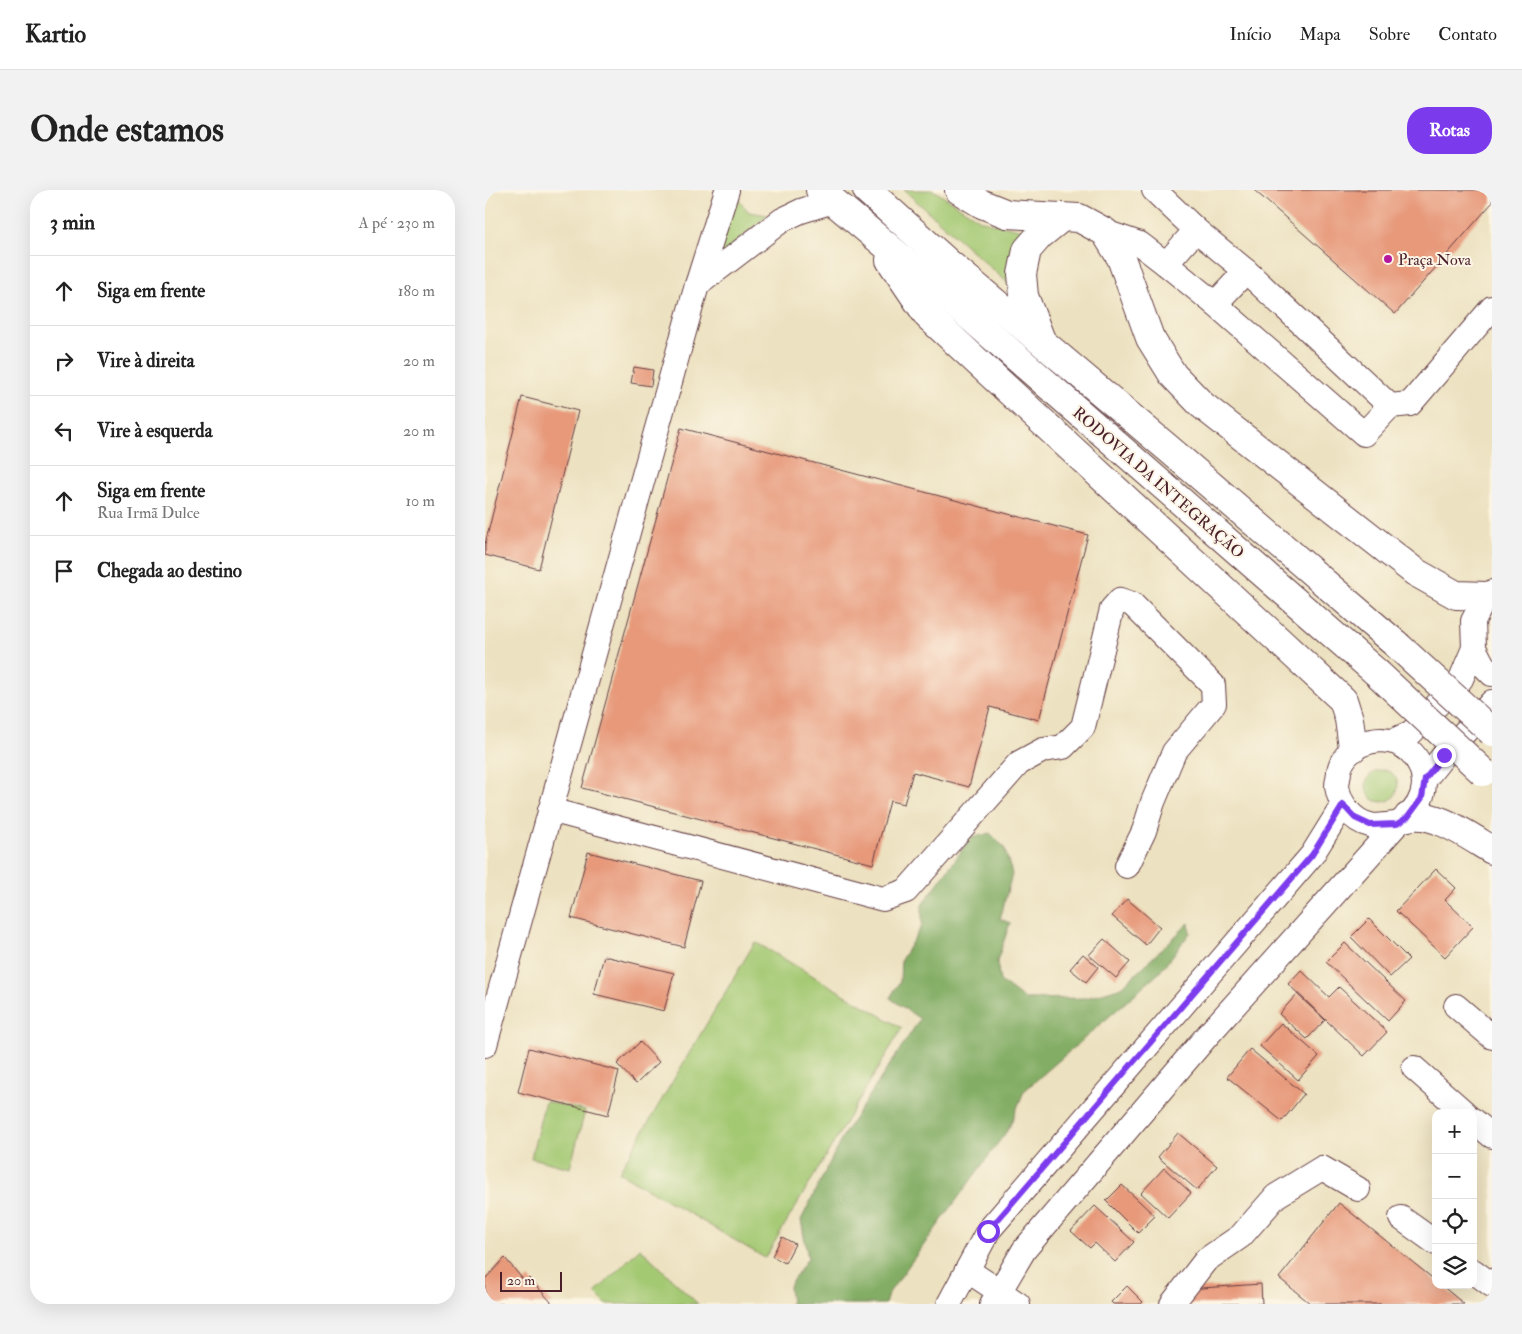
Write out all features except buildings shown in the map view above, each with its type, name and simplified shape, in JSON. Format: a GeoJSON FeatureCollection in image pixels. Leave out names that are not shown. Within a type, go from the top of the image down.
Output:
{"type":"FeatureCollection","features":[{"type":"Feature","properties":{"kind":"highway"},"geometry":{"type":"LineString","coordinates":[[959,190],[982,204],[1007,214],[1079,218],[1105,232],[1121,258],[1150,338],[1173,375],[1202,405],[1415,572],[1456,595],[1489,594]]}},
{"type":"Feature","properties":{"kind":"highway","name":"RODOVIA DA INTEGRAÇÃO"},"geometry":{"type":"LineString","coordinates":[[874,194],[947,262],[1397,645],[1492,732]]}},
{"type":"Feature","properties":{"kind":"highway","name":"RODOVIA DA INTEGRAÇÃO"},"geometry":{"type":"LineString","coordinates":[[827,196],[869,230],[1376,672],[1487,776]]}},
{"type":"Feature","properties":{"kind":"highway"},"geometry":{"type":"LineString","coordinates":[[1042,343],[1024,296],[1022,274],[1027,250],[1039,235],[1061,218]]}},
{"type":"Feature","properties":{"kind":"highway"},"geometry":{"type":"LineString","coordinates":[[869,230],[928,316],[1343,700],[1349,719],[1353,748]]}},
{"type":"Feature","properties":{"kind":"highway"},"geometry":{"type":"LineString","coordinates":[[1403,820],[1418,814],[1447,824],[1492,850]]}},
{"type":"Feature","properties":{"kind":"street"},"geometry":{"type":"LineString","coordinates":[[485,1044],[697,285],[727,190]]}},
{"type":"Feature","properties":{"kind":"street"},"geometry":{"type":"LineString","coordinates":[[1154,190],[1196,230],[1246,271],[1390,406]]}},
{"type":"Feature","properties":{"kind":"street"},"geometry":{"type":"LineString","coordinates":[[697,285],[782,220],[827,196]]}},
{"type":"Feature","properties":{"kind":"street"},"geometry":{"type":"LineString","coordinates":[[1166,264],[1196,230]]}},
{"type":"Feature","properties":{"kind":"street"},"geometry":{"type":"LineString","coordinates":[[1105,232],[1140,244],[1166,264],[1215,304],[1364,434],[1390,406],[1410,404],[1492,308]]}},
{"type":"Feature","properties":{"kind":"street"},"geometry":{"type":"LineString","coordinates":[[1215,304],[1246,271]]}},
{"type":"Feature","properties":{"kind":"street"},"geometry":{"type":"LineString","coordinates":[[1403,820],[1370,825],[1355,818],[1343,805],[1337,785],[1340,765],[1353,748],[1373,740],[1393,741],[1412,732],[1461,679],[1474,648],[1473,621],[1489,594]]}},
{"type":"Feature","properties":{"kind":"street"},"geometry":{"type":"LineString","coordinates":[[550,810],[883,899],[906,892],[1019,763],[1043,750],[1063,747],[1083,726],[1112,609],[1121,600],[1132,604],[1213,685],[1214,704],[1174,752],[1153,802],[1144,831],[1127,866]]}},
{"type":"Feature","properties":{"kind":"street"},"geometry":{"type":"LineString","coordinates":[[1474,648],[1483,665],[1492,674]]}},
{"type":"Feature","properties":{"kind":"street"},"geometry":{"type":"LineString","coordinates":[[967,1270],[1003,1300],[1023,1250],[1206,1037],[1422,798],[1425,779],[1492,702]]}},
{"type":"Feature","properties":{"kind":"street"},"geometry":{"type":"LineString","coordinates":[[1393,741],[1415,755],[1425,779]]}},
{"type":"Feature","properties":{"kind":"street"},"geometry":{"type":"LineString","coordinates":[[949,1304],[988,1231],[1312,855],[1343,805]]}},
{"type":"Feature","properties":{"kind":"street"},"geometry":{"type":"LineString","coordinates":[[1456,1006],[1492,1037]]}},
{"type":"Feature","properties":{"kind":"street"},"geometry":{"type":"LineString","coordinates":[[1414,1068],[1460,1109]]}},
{"type":"Feature","properties":{"kind":"street"},"geometry":{"type":"LineString","coordinates":[[1477,1123],[1492,1136]]}},
{"type":"Feature","properties":{"kind":"street"},"geometry":{"type":"LineString","coordinates":[[1172,1304],[1206,1260],[1241,1236],[1276,1196],[1322,1168],[1358,1189]]}},
{"type":"Feature","properties":{"kind":"street"},"geometry":{"type":"LineString","coordinates":[[1401,1218],[1432,1241]]}},
{"type":"Feature","properties":{"kind":"street"},"geometry":{"type":"LineString","coordinates":[[1477,1274],[1492,1285]]}},
{"type":"Feature","properties":{"kind":"green space"},"geometry":{"type":"Polygon","coordinates":[[[904,190],[933,190],[982,221],[1029,231],[1010,285],[904,190]]]}},
{"type":"Feature","properties":{"kind":"green space"},"geometry":{"type":"Polygon","coordinates":[[[735,196],[749,212],[768,215],[711,263],[735,196]]]}},
{"type":"Feature","properties":{"kind":"green space"},"geometry":{"type":"Polygon","coordinates":[[[1382,770],[1388,771],[1393,775],[1397,780],[1397,792],[1393,797],[1388,801],[1382,802],[1376,801],[1371,797],[1367,792],[1366,786],[1367,780],[1371,775],[1376,771],[1382,770]]]}},
{"type":"Feature","properties":{"kind":"green space"},"geometry":{"type":"Polygon","coordinates":[[[990,833],[1004,847],[1012,874],[1000,919],[1010,923],[997,961],[1000,981],[1024,999],[1086,998],[1122,987],[1189,923],[1190,933],[1159,973],[1024,1091],[1009,1128],[888,1294],[885,1304],[791,1304],[789,1286],[808,1258],[801,1220],[844,1134],[920,1019],[890,998],[900,981],[901,960],[922,926],[922,905],[971,838],[990,833]]]}},
{"type":"Feature","properties":{"kind":"green space"},"geometry":{"type":"Polygon","coordinates":[[[755,942],[902,1028],[765,1258],[619,1172],[755,942]]]}},
{"type":"Feature","properties":{"kind":"green space"},"geometry":{"type":"Polygon","coordinates":[[[545,1101],[585,1111],[570,1168],[531,1158],[545,1101]]]}},
{"type":"Feature","properties":{"kind":"green space"},"geometry":{"type":"Polygon","coordinates":[[[640,1248],[698,1304],[606,1304],[595,1293],[640,1248]]]}},
{"type":"Feature","properties":{"kind":"place","name":"Praça Nova"},"geometry":{"type":"Point","coordinates":[1388,259]}},
{"type":"Feature","properties":{"kind":"route"},"geometry":{"type":"LineString","coordinates":[[988,1231],[1312,855],[1343,805],[1355,818],[1370,825],[1397,824],[1408,817],[1422,798],[1425,779],[1444,755]]}}]}
